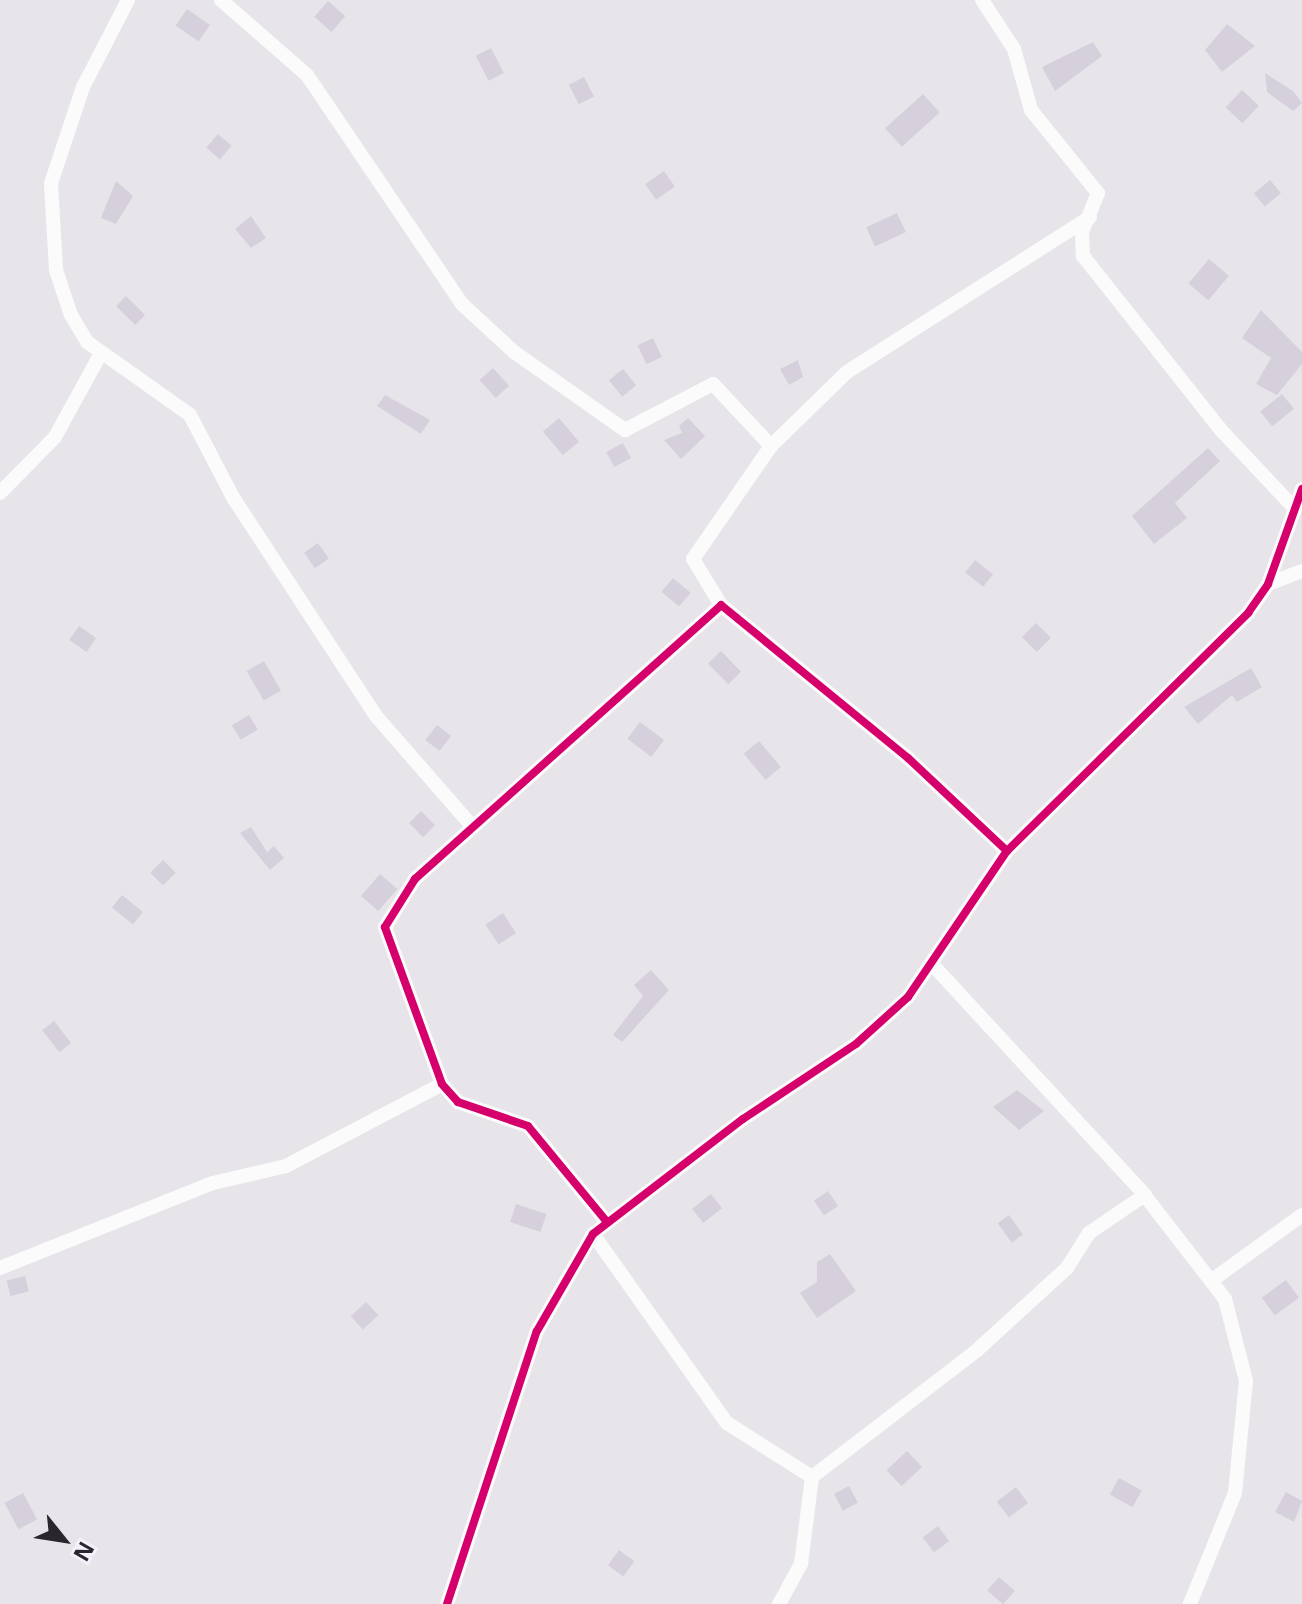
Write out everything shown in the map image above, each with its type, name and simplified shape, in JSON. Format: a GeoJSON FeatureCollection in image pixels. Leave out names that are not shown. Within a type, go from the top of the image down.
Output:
{"type":"FeatureCollection","features":[{"type":"Feature","properties":{"kind":"street"},"geometry":{"type":"LineString","coordinates":[[128,0],[83,87],[51,183],[59,282],[81,334],[101,353],[190,415],[240,509],[376,716],[473,827]]}},
{"type":"Feature","properties":{"kind":"street"},"geometry":{"type":"LineString","coordinates":[[221,0],[307,75],[462,304],[514,352],[625,430],[707,384],[719,386],[771,446]]}},
{"type":"Feature","properties":{"kind":"street"},"geometry":{"type":"LineString","coordinates":[[982,0],[1014,49],[1031,110],[1094,185],[1090,217],[1081,244],[1098,279],[1295,509]]}},
{"type":"Feature","properties":{"kind":"street"},"geometry":{"type":"LineString","coordinates":[[1007,851],[908,758],[721,605],[693,559],[771,446],[847,372],[1090,217]]}},
{"type":"Feature","properties":{"kind":"street"},"geometry":{"type":"LineString","coordinates":[[0,493],[55,437],[101,353]]}},
{"type":"Feature","properties":{"kind":"street"},"geometry":{"type":"LineString","coordinates":[[447,1604],[537,1331],[593,1234],[856,1044],[908,997],[1007,851],[1220,644],[1268,584],[1302,489]]}},
{"type":"Feature","properties":{"kind":"street"},"geometry":{"type":"LineString","coordinates":[[1268,584],[1302,571]]}},
{"type":"Feature","properties":{"kind":"street"},"geometry":{"type":"LineString","coordinates":[[607,1222],[528,1126],[458,1102],[442,1084],[385,927],[415,879],[721,605]]}},
{"type":"Feature","properties":{"kind":"street"},"geometry":{"type":"LineString","coordinates":[[931,963],[1145,1195],[1215,1278],[1246,1381],[1235,1493],[1190,1604]]}},
{"type":"Feature","properties":{"kind":"street"},"geometry":{"type":"LineString","coordinates":[[0,1268],[213,1183],[286,1166],[442,1084]]}},
{"type":"Feature","properties":{"kind":"street"},"geometry":{"type":"LineString","coordinates":[[779,1604],[801,1564],[812,1477],[976,1351],[1067,1268],[1089,1233],[1145,1195]]}},
{"type":"Feature","properties":{"kind":"street"},"geometry":{"type":"LineString","coordinates":[[1215,1278],[1302,1215]]}},
{"type":"Feature","properties":{"kind":"street"},"geometry":{"type":"LineString","coordinates":[[593,1234],[727,1423],[812,1477]]}},
{"type":"Feature","properties":{"kind":"building"},"geometry":{"type":"Polygon","coordinates":[[[328,1],[345,16],[332,32],[314,17],[328,1]]]}},
{"type":"Feature","properties":{"kind":"building"},"geometry":{"type":"Polygon","coordinates":[[[187,9],[210,25],[198,41],[176,25],[187,9]]]}},
{"type":"Feature","properties":{"kind":"building"},"geometry":{"type":"Polygon","coordinates":[[[1227,24],[1255,46],[1222,72],[1205,50],[1227,24]]]}},
{"type":"Feature","properties":{"kind":"building"},"geometry":{"type":"Polygon","coordinates":[[[1093,42],[1102,56],[1055,91],[1042,67],[1093,42]]]}},
{"type":"Feature","properties":{"kind":"building"},"geometry":{"type":"Polygon","coordinates":[[[491,48],[504,73],[489,81],[476,56],[491,48]]]}},
{"type":"Feature","properties":{"kind":"building"},"geometry":{"type":"Polygon","coordinates":[[[1265,73],[1293,91],[1302,103],[1293,111],[1267,92],[1265,73]]]}},
{"type":"Feature","properties":{"kind":"building"},"geometry":{"type":"Polygon","coordinates":[[[584,77],[594,97],[579,104],[569,85],[584,77]]]}},
{"type":"Feature","properties":{"kind":"building"},"geometry":{"type":"Polygon","coordinates":[[[1242,90],[1259,106],[1242,123],[1226,108],[1242,90]]]}},
{"type":"Feature","properties":{"kind":"building"},"geometry":{"type":"Polygon","coordinates":[[[923,94],[940,113],[902,147],[885,128],[923,94]]]}},
{"type":"Feature","properties":{"kind":"building"},"geometry":{"type":"Polygon","coordinates":[[[218,134],[232,146],[220,159],[206,148],[218,134]]]}},
{"type":"Feature","properties":{"kind":"building"},"geometry":{"type":"Polygon","coordinates":[[[664,171],[675,187],[656,200],[645,184],[664,171]]]}},
{"type":"Feature","properties":{"kind":"building"},"geometry":{"type":"Polygon","coordinates":[[[1270,180],[1281,193],[1265,207],[1254,193],[1270,180]]]}},
{"type":"Feature","properties":{"kind":"building"},"geometry":{"type":"Polygon","coordinates":[[[116,181],[133,196],[116,224],[101,218],[116,181]]]}},
{"type":"Feature","properties":{"kind":"building"},"geometry":{"type":"Polygon","coordinates":[[[897,213],[906,232],[875,246],[866,227],[897,213]]]}},
{"type":"Feature","properties":{"kind":"building"},"geometry":{"type":"Polygon","coordinates":[[[251,216],[266,238],[251,248],[235,229],[251,216]]]}},
{"type":"Feature","properties":{"kind":"building"},"geometry":{"type":"Polygon","coordinates":[[[1209,259],[1229,276],[1208,300],[1188,284],[1209,259]]]}},
{"type":"Feature","properties":{"kind":"building"},"geometry":{"type":"Polygon","coordinates":[[[126,296],[145,315],[135,325],[116,306],[126,296]]]}},
{"type":"Feature","properties":{"kind":"building"},"geometry":{"type":"Polygon","coordinates":[[[1261,310],[1302,352],[1302,364],[1277,395],[1256,384],[1271,358],[1242,338],[1261,310]]]}},
{"type":"Feature","properties":{"kind":"building"},"geometry":{"type":"Polygon","coordinates":[[[653,338],[662,357],[646,364],[638,345],[653,338]]]}},
{"type":"Feature","properties":{"kind":"building"},"geometry":{"type":"Polygon","coordinates":[[[798,360],[803,377],[789,385],[780,369],[798,360]]]}},
{"type":"Feature","properties":{"kind":"building"},"geometry":{"type":"Polygon","coordinates":[[[493,368],[509,386],[496,398],[480,380],[493,368]]]}},
{"type":"Feature","properties":{"kind":"building"},"geometry":{"type":"Polygon","coordinates":[[[623,369],[636,385],[622,397],[609,380],[623,369]]]}},
{"type":"Feature","properties":{"kind":"building"},"geometry":{"type":"Polygon","coordinates":[[[1282,394],[1294,409],[1272,426],[1260,412],[1282,394]]]}},
{"type":"Feature","properties":{"kind":"building"},"geometry":{"type":"Polygon","coordinates":[[[385,395],[430,420],[421,434],[377,406],[385,395]]]}},
{"type":"Feature","properties":{"kind":"building"},"geometry":{"type":"Polygon","coordinates":[[[559,418],[579,442],[563,455],[543,431],[559,418]]]}},
{"type":"Feature","properties":{"kind":"building"},"geometry":{"type":"Polygon","coordinates":[[[688,418],[705,436],[681,459],[664,440],[682,433],[679,426],[688,418]]]}},
{"type":"Feature","properties":{"kind":"building"},"geometry":{"type":"Polygon","coordinates":[[[623,443],[631,458],[614,467],[606,452],[623,443]]]}},
{"type":"Feature","properties":{"kind":"building"},"geometry":{"type":"Polygon","coordinates":[[[1208,448],[1220,461],[1175,503],[1187,518],[1154,544],[1132,516],[1208,448]]]}},
{"type":"Feature","properties":{"kind":"building"},"geometry":{"type":"Polygon","coordinates":[[[318,543],[329,559],[315,568],[304,553],[318,543]]]}},
{"type":"Feature","properties":{"kind":"building"},"geometry":{"type":"Polygon","coordinates":[[[975,560],[993,574],[983,587],[965,573],[975,560]]]}},
{"type":"Feature","properties":{"kind":"building"},"geometry":{"type":"Polygon","coordinates":[[[673,578],[691,593],[679,607],[661,592],[673,578]]]}},
{"type":"Feature","properties":{"kind":"building"},"geometry":{"type":"Polygon","coordinates":[[[1036,623],[1051,638],[1037,652],[1022,637],[1036,623]]]}},
{"type":"Feature","properties":{"kind":"building"},"geometry":{"type":"Polygon","coordinates":[[[79,626],[96,638],[86,652],[69,640],[79,626]]]}},
{"type":"Feature","properties":{"kind":"building"},"geometry":{"type":"Polygon","coordinates":[[[721,651],[741,672],[728,684],[708,664],[721,651]]]}},
{"type":"Feature","properties":{"kind":"building"},"geometry":{"type":"Polygon","coordinates":[[[264,661],[281,690],[264,700],[247,671],[264,661]]]}},
{"type":"Feature","properties":{"kind":"building"},"geometry":{"type":"Polygon","coordinates":[[[1251,668],[1262,687],[1237,702],[1232,695],[1198,724],[1184,707],[1251,668]]]}},
{"type":"Feature","properties":{"kind":"building"},"geometry":{"type":"Polygon","coordinates":[[[249,715],[258,730],[241,740],[232,725],[249,715]]]}},
{"type":"Feature","properties":{"kind":"building"},"geometry":{"type":"Polygon","coordinates":[[[640,722],[664,740],[651,757],[627,739],[640,722]]]}},
{"type":"Feature","properties":{"kind":"building"},"geometry":{"type":"Polygon","coordinates":[[[437,725],[451,736],[439,751],[425,740],[437,725]]]}},
{"type":"Feature","properties":{"kind":"building"},"geometry":{"type":"Polygon","coordinates":[[[759,741],[781,767],[766,780],[744,754],[759,741]]]}},
{"type":"Feature","properties":{"kind":"building"},"geometry":{"type":"Polygon","coordinates":[[[421,811],[435,825],[423,837],[409,823],[421,811]]]}},
{"type":"Feature","properties":{"kind":"building"},"geometry":{"type":"Polygon","coordinates":[[[251,827],[267,852],[274,846],[284,858],[270,870],[240,833],[251,827]]]}},
{"type":"Feature","properties":{"kind":"building"},"geometry":{"type":"Polygon","coordinates":[[[163,860],[176,873],[163,885],[150,873],[163,860]]]}},
{"type":"Feature","properties":{"kind":"building"},"geometry":{"type":"Polygon","coordinates":[[[380,874],[397,889],[378,911],[361,896],[380,874]]]}},
{"type":"Feature","properties":{"kind":"building"},"geometry":{"type":"Polygon","coordinates":[[[122,895],[143,912],[133,924],[112,907],[122,895]]]}},
{"type":"Feature","properties":{"kind":"building"},"geometry":{"type":"Polygon","coordinates":[[[503,913],[516,933],[498,945],[485,924],[503,913]]]}},
{"type":"Feature","properties":{"kind":"building"},"geometry":{"type":"Polygon","coordinates":[[[651,970],[669,990],[622,1042],[613,1035],[643,996],[634,985],[651,970]]]}},
{"type":"Feature","properties":{"kind":"building"},"geometry":{"type":"Polygon","coordinates":[[[54,1021],[71,1043],[59,1052],[42,1030],[54,1021]]]}},
{"type":"Feature","properties":{"kind":"building"},"geometry":{"type":"Polygon","coordinates":[[[1017,1090],[1044,1111],[1019,1130],[993,1107],[1017,1090]]]}},
{"type":"Feature","properties":{"kind":"building"},"geometry":{"type":"Polygon","coordinates":[[[828,1191],[838,1206],[824,1215],[814,1201],[828,1191]]]}},
{"type":"Feature","properties":{"kind":"building"},"geometry":{"type":"Polygon","coordinates":[[[711,1194],[722,1208],[703,1223],[692,1209],[711,1194]]]}},
{"type":"Feature","properties":{"kind":"building"},"geometry":{"type":"Polygon","coordinates":[[[516,1204],[546,1214],[541,1232],[510,1222],[516,1204]]]}},
{"type":"Feature","properties":{"kind":"building"},"geometry":{"type":"Polygon","coordinates":[[[1009,1215],[1023,1234],[1012,1243],[998,1223],[1009,1215]]]}},
{"type":"Feature","properties":{"kind":"building"},"geometry":{"type":"Polygon","coordinates":[[[830,1254],[856,1291],[817,1318],[800,1293],[817,1282],[817,1262],[830,1254]]]}},
{"type":"Feature","properties":{"kind":"building"},"geometry":{"type":"Polygon","coordinates":[[[25,1276],[29,1292],[10,1296],[7,1281],[25,1276]]]}},
{"type":"Feature","properties":{"kind":"building"},"geometry":{"type":"Polygon","coordinates":[[[1286,1280],[1299,1298],[1275,1315],[1262,1298],[1286,1280]]]}},
{"type":"Feature","properties":{"kind":"building"},"geometry":{"type":"Polygon","coordinates":[[[366,1302],[378,1315],[363,1329],[351,1316],[366,1302]]]}},
{"type":"Feature","properties":{"kind":"building"},"geometry":{"type":"Polygon","coordinates":[[[907,1451],[922,1467],[902,1486],[887,1470],[907,1451]]]}},
{"type":"Feature","properties":{"kind":"building"},"geometry":{"type":"Polygon","coordinates":[[[1119,1478],[1142,1491],[1133,1507],[1110,1495],[1119,1478]]]}},
{"type":"Feature","properties":{"kind":"building"},"geometry":{"type":"Polygon","coordinates":[[[849,1486],[858,1503],[843,1511],[834,1494],[849,1486]]]}},
{"type":"Feature","properties":{"kind":"building"},"geometry":{"type":"Polygon","coordinates":[[[1016,1487],[1028,1503],[1009,1517],[997,1501],[1016,1487]]]}},
{"type":"Feature","properties":{"kind":"building"},"geometry":{"type":"Polygon","coordinates":[[[1286,1492],[1302,1501],[1294,1522],[1275,1512],[1286,1492]]]}},
{"type":"Feature","properties":{"kind":"building"},"geometry":{"type":"Polygon","coordinates":[[[23,1493],[37,1519],[19,1529],[4,1503],[23,1493]]]}},
{"type":"Feature","properties":{"kind":"building"},"geometry":{"type":"Polygon","coordinates":[[[938,1526],[949,1541],[934,1553],[923,1537],[938,1526]]]}},
{"type":"Feature","properties":{"kind":"building"},"geometry":{"type":"Polygon","coordinates":[[[619,1550],[634,1561],[623,1577],[608,1565],[619,1550]]]}},
{"type":"Feature","properties":{"kind":"building"},"geometry":{"type":"Polygon","coordinates":[[[999,1577],[1015,1591],[1003,1604],[987,1591],[999,1577]]]}},
{"type":"Feature","properties":{"kind":"cycle path"},"geometry":{"type":"LineString","coordinates":[[447,1604],[537,1331],[593,1234],[743,1119],[856,1044],[908,997],[1007,851],[1248,613],[1268,584],[1302,489]]}},
{"type":"Feature","properties":{"kind":"cycle path"},"geometry":{"type":"LineString","coordinates":[[607,1222],[528,1126],[458,1102],[442,1084],[385,927],[415,879],[721,605],[908,758],[1007,851]]}}]}
